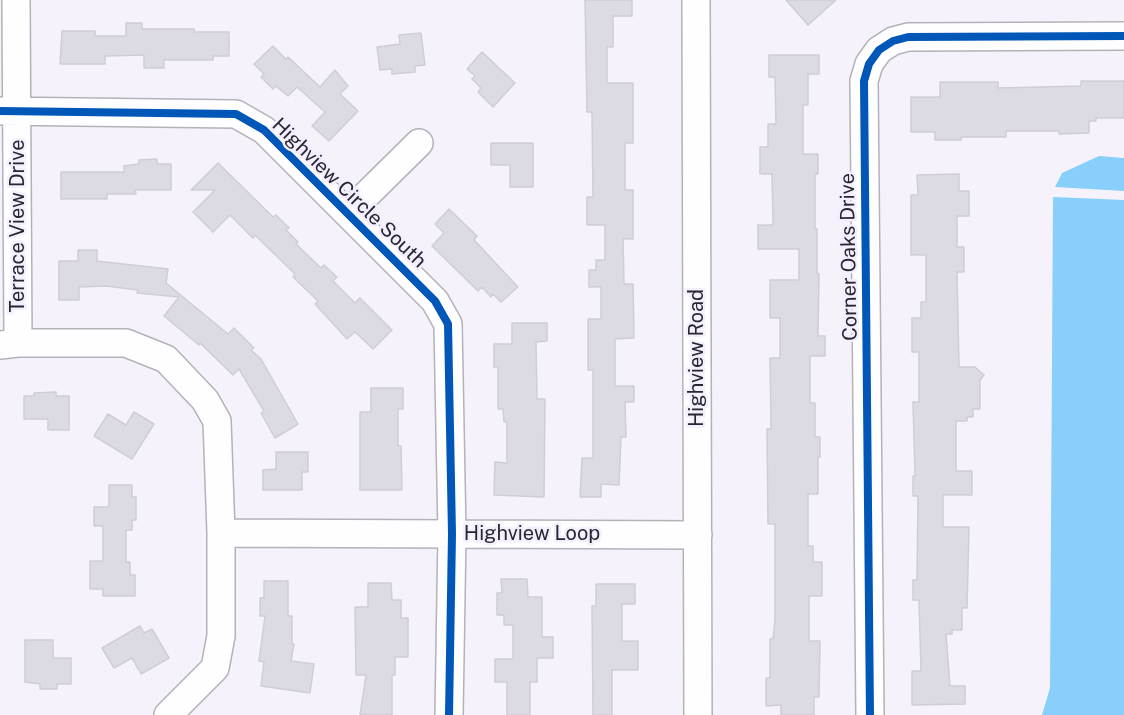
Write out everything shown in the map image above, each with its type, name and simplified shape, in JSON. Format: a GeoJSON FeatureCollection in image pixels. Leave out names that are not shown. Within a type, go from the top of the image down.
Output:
{"type":"FeatureCollection","features":[{"type":"Feature","properties":{"kind":"street","name":"Terrace View Drive"},"geometry":{"type":"LineString","coordinates":[[9,344],[9,111],[16,0]]}},
{"type":"Feature","properties":{"kind":"street","name":"Highview Road"},"geometry":{"type":"LineString","coordinates":[[696,0],[699,715]]}},
{"type":"Feature","properties":{"kind":"street","name":"Corner Oaks Drive"},"geometry":{"type":"LineString","coordinates":[[870,715],[864,93],[864,81],[869,64],[879,50],[893,41],[908,37],[1124,36]]}},
{"type":"Feature","properties":{"kind":"street","name":"Highview Circle South"},"geometry":{"type":"LineString","coordinates":[[9,111],[236,114],[264,130],[435,302],[448,324],[452,534],[449,715]]}},
{"type":"Feature","properties":{"kind":"street"},"geometry":{"type":"LineString","coordinates":[[348,213],[419,143]]}},
{"type":"Feature","properties":{"kind":"street"},"geometry":{"type":"LineString","coordinates":[[9,344],[126,342],[166,359],[205,400],[217,421],[222,533],[221,636],[215,668],[168,715]]}},
{"type":"Feature","properties":{"kind":"street","name":"Highview Loop"},"geometry":{"type":"LineString","coordinates":[[222,533],[698,535]]}},
{"type":"Feature","properties":{"kind":"water"},"geometry":{"type":"Polygon","coordinates":[[[1099,156],[1124,158],[1124,191],[1055,187],[1062,173],[1099,156]]]}},
{"type":"Feature","properties":{"kind":"water"},"geometry":{"type":"Polygon","coordinates":[[[1053,197],[1124,200],[1124,715],[1042,715],[1050,688],[1053,197]]]}},
{"type":"Feature","properties":{"kind":"building"},"geometry":{"type":"Polygon","coordinates":[[[585,0],[632,0],[632,16],[613,16],[613,47],[607,47],[607,83],[633,83],[633,143],[625,143],[625,190],[633,190],[633,239],[623,239],[624,284],[633,284],[634,338],[615,339],[615,386],[634,386],[634,402],[625,402],[626,437],[621,437],[619,485],[601,484],[601,497],[580,497],[582,458],[593,458],[593,370],[588,370],[588,319],[601,319],[601,287],[589,287],[589,270],[596,270],[596,260],[605,260],[605,225],[587,225],[587,197],[593,197],[592,112],[587,112],[585,0]]]}},
{"type":"Feature","properties":{"kind":"building"},"geometry":{"type":"Polygon","coordinates":[[[786,0],[836,0],[808,25],[786,0]]]}},
{"type":"Feature","properties":{"kind":"building"},"geometry":{"type":"Polygon","coordinates":[[[126,23],[142,23],[142,29],[229,32],[229,56],[213,56],[213,60],[164,60],[164,68],[144,68],[144,55],[105,56],[105,64],[60,64],[62,31],[95,31],[95,36],[126,36],[126,23]]]}},
{"type":"Feature","properties":{"kind":"building"},"geometry":{"type":"Polygon","coordinates":[[[421,33],[425,65],[415,66],[415,72],[392,74],[392,69],[380,70],[377,47],[400,44],[399,35],[421,33]]]}},
{"type":"Feature","properties":{"kind":"building"},"geometry":{"type":"Polygon","coordinates":[[[273,46],[320,87],[335,70],[348,86],[340,94],[358,111],[329,141],[312,126],[325,112],[297,87],[288,96],[276,86],[273,89],[261,77],[264,74],[254,64],[273,46]]]}},
{"type":"Feature","properties":{"kind":"building"},"geometry":{"type":"Polygon","coordinates":[[[482,52],[515,83],[493,107],[478,92],[481,88],[472,79],[475,76],[467,69],[482,52]]]}},
{"type":"Feature","properties":{"kind":"building"},"geometry":{"type":"Polygon","coordinates":[[[769,55],[819,55],[819,74],[808,74],[808,105],[803,105],[803,154],[818,154],[818,174],[815,174],[815,229],[817,229],[817,273],[819,274],[818,336],[825,336],[825,356],[810,356],[810,403],[815,403],[815,437],[820,437],[820,457],[818,457],[818,494],[808,494],[808,546],[813,546],[813,562],[822,562],[822,596],[809,596],[809,641],[820,641],[819,697],[814,697],[814,715],[781,715],[781,705],[766,706],[766,678],[770,678],[770,639],[773,639],[775,619],[775,524],[768,524],[767,429],[771,429],[770,358],[780,358],[780,318],[770,318],[770,280],[799,280],[799,249],[758,249],[758,225],[773,225],[772,174],[760,174],[760,147],[768,147],[768,124],[776,124],[775,77],[769,77],[769,55]]]}},
{"type":"Feature","properties":{"kind":"building"},"geometry":{"type":"Polygon","coordinates":[[[1081,81],[1124,81],[1124,118],[1096,118],[1096,121],[1089,121],[1089,133],[1006,131],[1006,137],[961,137],[961,140],[935,140],[935,132],[911,132],[911,97],[940,97],[940,82],[998,82],[998,88],[1081,86],[1081,81]]]}},
{"type":"Feature","properties":{"kind":"building"},"geometry":{"type":"Polygon","coordinates":[[[491,143],[533,143],[533,187],[510,187],[510,165],[491,165],[491,143]]]}},
{"type":"Feature","properties":{"kind":"building"},"geometry":{"type":"Polygon","coordinates":[[[157,159],[157,164],[171,164],[171,190],[135,190],[136,194],[107,194],[107,199],[61,199],[61,172],[124,172],[124,166],[139,164],[139,160],[157,159]]]}},
{"type":"Feature","properties":{"kind":"building"},"geometry":{"type":"Polygon","coordinates":[[[218,163],[273,217],[276,215],[289,228],[286,230],[298,242],[296,244],[321,268],[324,265],[337,277],[333,281],[355,303],[360,298],[392,330],[373,349],[355,332],[347,339],[315,304],[318,301],[293,277],[295,274],[255,235],[253,238],[230,215],[213,232],[193,212],[215,190],[191,190],[218,163]]]}},
{"type":"Feature","properties":{"kind":"building"},"geometry":{"type":"Polygon","coordinates":[[[959,174],[959,191],[969,191],[969,216],[957,216],[957,247],[964,247],[964,272],[957,272],[959,367],[975,367],[984,375],[980,380],[980,409],[973,409],[973,417],[967,417],[967,421],[956,421],[956,471],[972,471],[972,495],[943,495],[943,527],[969,527],[967,608],[962,608],[962,630],[952,630],[952,634],[946,634],[950,686],[965,686],[965,704],[912,705],[912,671],[921,671],[919,600],[913,600],[913,580],[917,580],[918,496],[913,496],[913,476],[915,476],[913,402],[919,402],[919,352],[912,352],[912,318],[921,318],[921,302],[926,302],[926,255],[911,255],[911,195],[918,195],[917,175],[959,174]]]}},
{"type":"Feature","properties":{"kind":"building"},"geometry":{"type":"Polygon","coordinates":[[[449,209],[477,236],[474,240],[518,287],[501,302],[493,294],[491,297],[482,287],[478,291],[432,246],[444,233],[435,224],[449,209]]]}},
{"type":"Feature","properties":{"kind":"building"},"geometry":{"type":"Polygon","coordinates":[[[78,250],[97,250],[97,261],[168,269],[166,283],[228,334],[234,328],[254,348],[251,350],[261,359],[298,424],[275,438],[261,413],[264,411],[239,369],[233,375],[200,343],[199,345],[164,316],[179,297],[137,293],[138,290],[106,286],[79,287],[79,300],[59,300],[59,261],[78,261],[78,250]]]}},
{"type":"Feature","properties":{"kind":"building"},"geometry":{"type":"Polygon","coordinates":[[[512,323],[547,323],[547,341],[536,342],[537,399],[545,399],[544,497],[494,495],[495,462],[507,463],[507,422],[504,422],[503,409],[498,409],[498,367],[494,367],[494,344],[512,344],[512,323]]]}},
{"type":"Feature","properties":{"kind":"building"},"geometry":{"type":"Polygon","coordinates":[[[371,388],[403,388],[403,409],[398,409],[398,446],[401,446],[402,490],[360,490],[360,412],[371,412],[371,388]]]}},
{"type":"Feature","properties":{"kind":"building"},"geometry":{"type":"Polygon","coordinates":[[[56,392],[56,396],[69,396],[69,430],[48,430],[48,419],[24,419],[24,396],[56,392]]]}},
{"type":"Feature","properties":{"kind":"building"},"geometry":{"type":"Polygon","coordinates":[[[134,412],[154,424],[132,459],[94,436],[108,414],[126,425],[134,412]]]}},
{"type":"Feature","properties":{"kind":"building"},"geometry":{"type":"Polygon","coordinates":[[[276,452],[308,452],[308,472],[302,472],[302,490],[263,490],[263,470],[276,469],[276,452]]]}},
{"type":"Feature","properties":{"kind":"building"},"geometry":{"type":"Polygon","coordinates":[[[109,485],[132,485],[132,497],[136,497],[136,520],[132,520],[132,530],[126,530],[126,562],[130,562],[130,575],[135,575],[135,596],[103,596],[103,589],[90,589],[90,561],[103,561],[103,526],[94,526],[94,507],[109,507],[109,485]]]}},
{"type":"Feature","properties":{"kind":"building"},"geometry":{"type":"Polygon","coordinates":[[[501,579],[527,579],[528,597],[542,597],[542,637],[553,637],[553,658],[537,658],[537,682],[530,682],[530,715],[507,715],[507,682],[495,682],[495,659],[513,659],[513,625],[504,625],[504,615],[497,615],[497,593],[502,593],[501,579]]]}},
{"type":"Feature","properties":{"kind":"building"},"geometry":{"type":"Polygon","coordinates":[[[264,581],[288,581],[288,616],[292,616],[292,644],[294,644],[291,661],[314,664],[310,693],[261,686],[264,662],[259,661],[265,616],[260,616],[260,598],[264,598],[264,581]]]}},
{"type":"Feature","properties":{"kind":"building"},"geometry":{"type":"Polygon","coordinates":[[[368,583],[391,583],[392,600],[401,600],[401,618],[408,618],[408,657],[395,657],[395,675],[392,675],[392,715],[360,715],[366,675],[356,675],[355,607],[368,607],[368,583]]]}},
{"type":"Feature","properties":{"kind":"building"},"geometry":{"type":"Polygon","coordinates":[[[596,584],[635,584],[635,604],[622,604],[622,641],[638,641],[638,670],[612,670],[612,715],[593,715],[592,606],[596,606],[596,584]]]}},
{"type":"Feature","properties":{"kind":"building"},"geometry":{"type":"Polygon","coordinates":[[[140,626],[144,633],[152,629],[169,658],[141,674],[132,658],[114,668],[102,648],[140,626]]]}},
{"type":"Feature","properties":{"kind":"building"},"geometry":{"type":"Polygon","coordinates":[[[25,640],[53,640],[53,658],[71,658],[71,684],[57,684],[57,689],[40,689],[40,684],[25,682],[25,640]]]}},
{"type":"Feature","properties":{"kind":"cycle path"},"geometry":{"type":"LineString","coordinates":[[870,715],[864,81],[869,64],[879,50],[893,41],[908,37],[1124,36]]}},
{"type":"Feature","properties":{"kind":"cycle path"},"geometry":{"type":"LineString","coordinates":[[0,111],[236,114],[264,130],[435,301],[448,324],[452,534],[449,715]]}}]}
